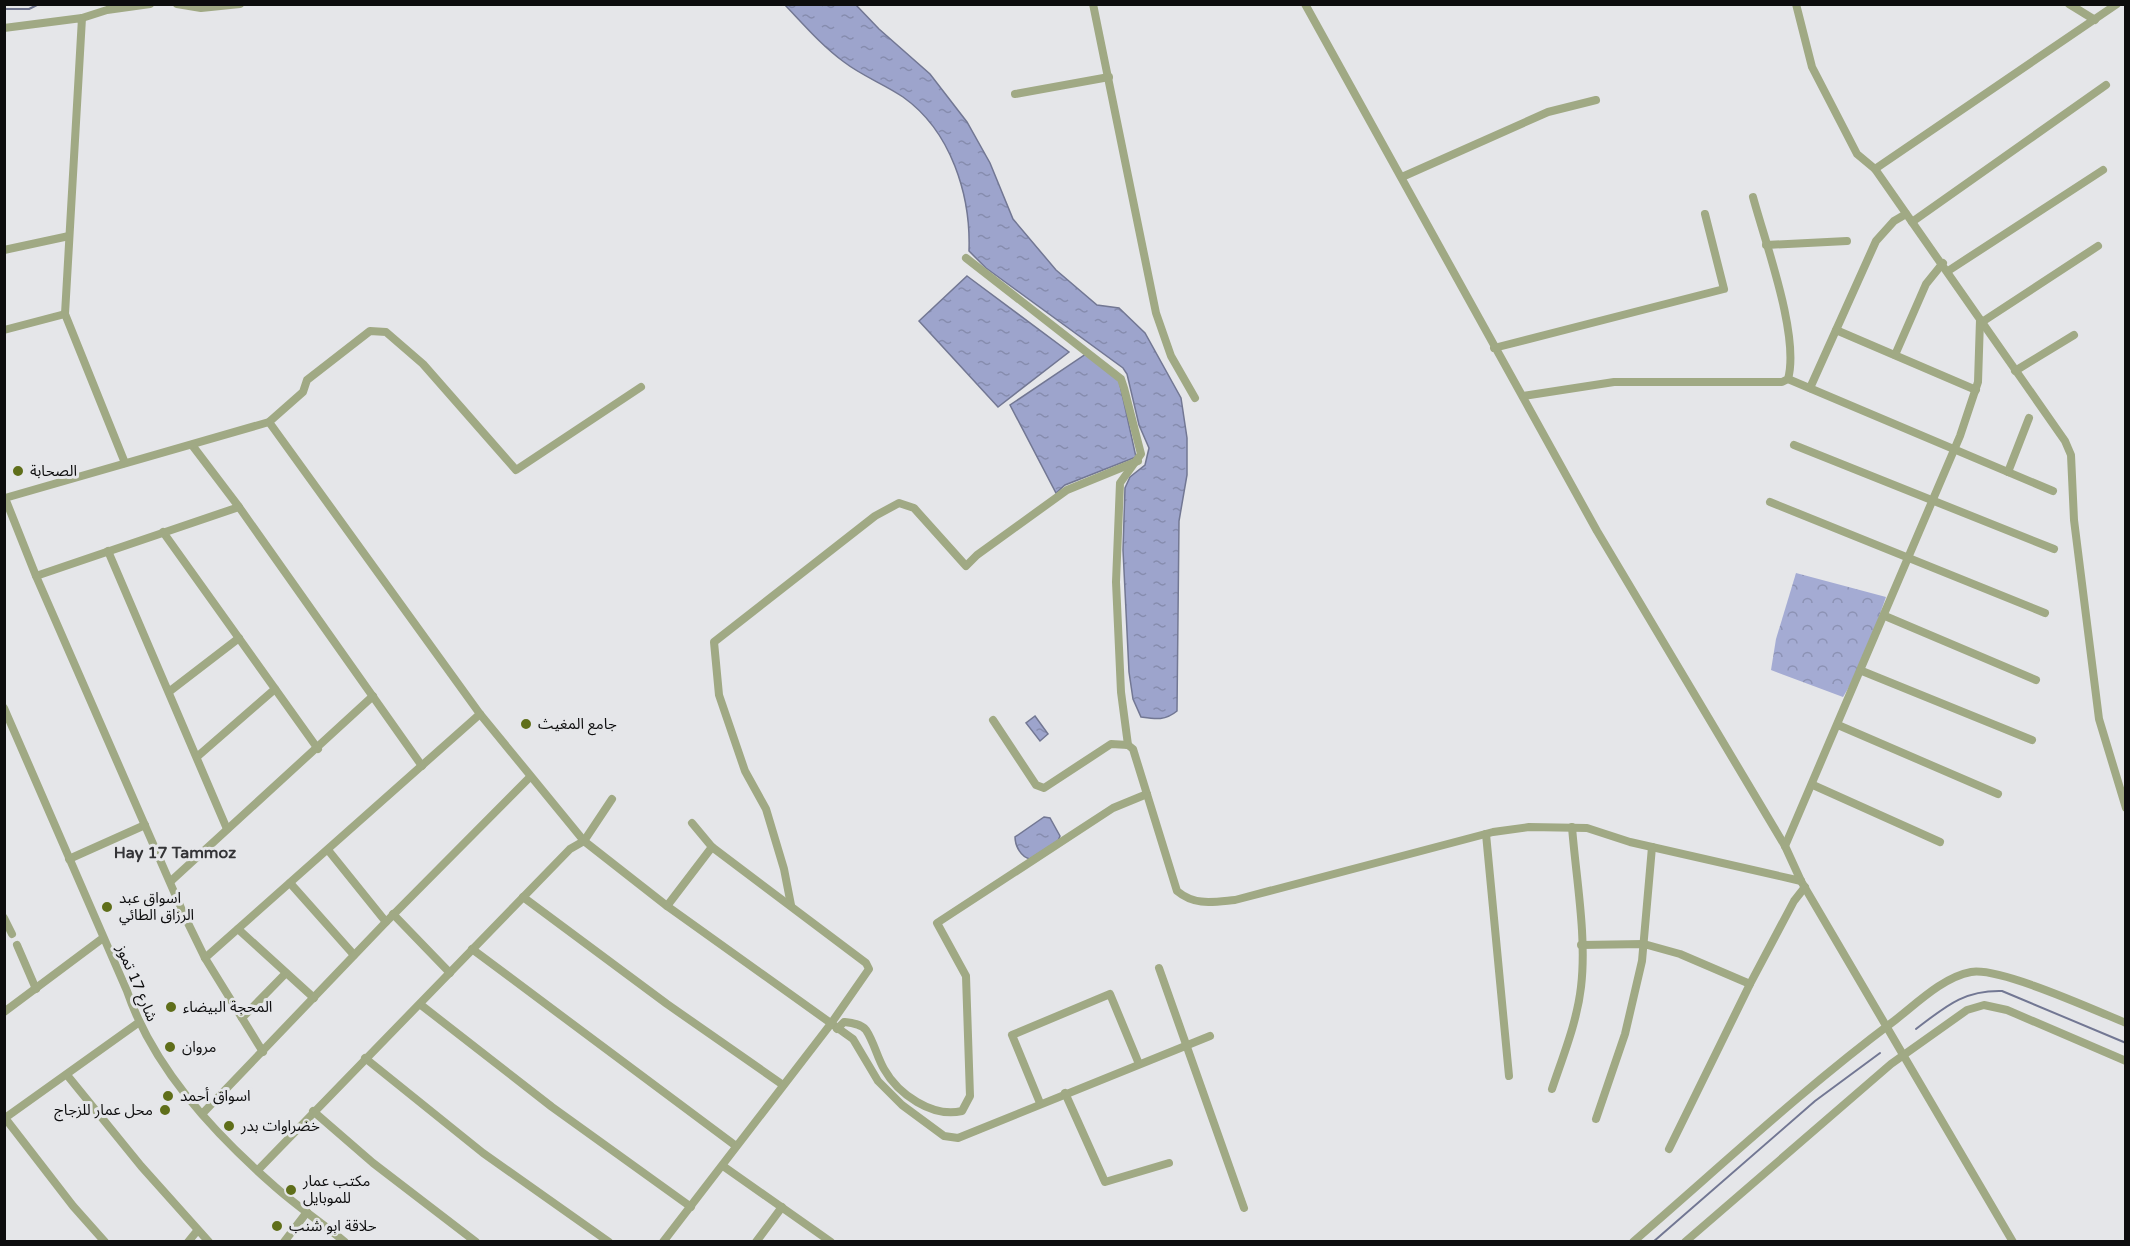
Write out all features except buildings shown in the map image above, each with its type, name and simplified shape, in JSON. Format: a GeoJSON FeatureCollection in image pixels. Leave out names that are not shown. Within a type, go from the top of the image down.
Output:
{"type":"FeatureCollection","features":[{"type":"Feature","properties":{"kind":"street"},"geometry":{"type":"LineString","coordinates":[[4,28],[82,18],[107,10],[150,4]]}},
{"type":"Feature","properties":{"kind":"street"},"geometry":{"type":"LineString","coordinates":[[177,4],[201,8],[240,4]]}},
{"type":"Feature","properties":{"kind":"street"},"geometry":{"type":"LineString","coordinates":[[1093,4],[1156,313],[1171,356],[1195,398]]}},
{"type":"Feature","properties":{"kind":"street"},"geometry":{"type":"LineString","coordinates":[[1305,4],[1597,531],[1785,846],[1803,884],[2013,1242]]}},
{"type":"Feature","properties":{"kind":"street"},"geometry":{"type":"LineString","coordinates":[[1796,4],[1812,67],[1857,154],[1875,169],[1943,263],[2015,371],[2054,423],[2071,455],[2074,520],[2099,719],[2126,808]]}},
{"type":"Feature","properties":{"kind":"street"},"geometry":{"type":"LineString","coordinates":[[2069,4],[2095,20]]}},
{"type":"Feature","properties":{"kind":"street"},"geometry":{"type":"LineString","coordinates":[[1875,169],[2117,4]]}},
{"type":"Feature","properties":{"kind":"street"},"geometry":{"type":"LineString","coordinates":[[82,18],[65,314],[125,463]]}},
{"type":"Feature","properties":{"kind":"street"},"geometry":{"type":"LineString","coordinates":[[1015,94],[1109,77]]}},
{"type":"Feature","properties":{"kind":"street"},"geometry":{"type":"LineString","coordinates":[[1912,222],[2106,85]]}},
{"type":"Feature","properties":{"kind":"street"},"geometry":{"type":"LineString","coordinates":[[1402,177],[1548,112],[1596,100]]}},
{"type":"Feature","properties":{"kind":"street"},"geometry":{"type":"LineString","coordinates":[[1948,271],[2103,171]]}},
{"type":"Feature","properties":{"kind":"street"},"geometry":{"type":"LineString","coordinates":[[1753,197],[1787,325],[1790,371],[1788,379]]}},
{"type":"Feature","properties":{"kind":"street"},"geometry":{"type":"LineString","coordinates":[[1494,348],[1724,289],[1705,214]]}},
{"type":"Feature","properties":{"kind":"street"},"geometry":{"type":"LineString","coordinates":[[1810,388],[1876,241],[1894,221],[1906,214]]}},
{"type":"Feature","properties":{"kind":"street"},"geometry":{"type":"LineString","coordinates":[[4,250],[69,236]]}},
{"type":"Feature","properties":{"kind":"street"},"geometry":{"type":"LineString","coordinates":[[1766,245],[1846,241]]}},
{"type":"Feature","properties":{"kind":"street"},"geometry":{"type":"LineString","coordinates":[[1981,321],[2097,246]]}},
{"type":"Feature","properties":{"kind":"street"},"geometry":{"type":"LineString","coordinates":[[966,258],[1121,379],[1141,454],[1138,461],[1122,476],[1120,483],[1118,550],[1121,692],[1128,745]]}},
{"type":"Feature","properties":{"kind":"street"},"geometry":{"type":"LineString","coordinates":[[1895,355],[1926,284],[1943,263]]}},
{"type":"Feature","properties":{"kind":"street"},"geometry":{"type":"LineString","coordinates":[[4,330],[65,314]]}},
{"type":"Feature","properties":{"kind":"street"},"geometry":{"type":"LineString","coordinates":[[1785,846],[1955,450],[1976,390],[1981,349],[1981,321]]}},
{"type":"Feature","properties":{"kind":"street"},"geometry":{"type":"LineString","coordinates":[[262,1052],[205,958],[36,576],[4,498],[269,422],[303,392],[307,380],[370,332],[379,330],[386,332],[423,364],[516,470],[641,387]]}},
{"type":"Feature","properties":{"kind":"street"},"geometry":{"type":"LineString","coordinates":[[1836,330],[1976,390]]}},
{"type":"Feature","properties":{"kind":"street"},"geometry":{"type":"LineString","coordinates":[[2015,371],[2074,335]]}},
{"type":"Feature","properties":{"kind":"street"},"geometry":{"type":"LineString","coordinates":[[1522,396],[1614,382],[1782,382],[1788,379],[2053,492]]}},
{"type":"Feature","properties":{"kind":"street"},"geometry":{"type":"LineString","coordinates":[[2008,472],[2029,418]]}},
{"type":"Feature","properties":{"kind":"street"},"geometry":{"type":"LineString","coordinates":[[269,422],[480,714],[584,842],[667,906],[853,1039],[878,1081],[902,1105],[944,1136],[958,1138],[1210,1036]]}},
{"type":"Feature","properties":{"kind":"street"},"geometry":{"type":"LineString","coordinates":[[192,445],[239,507],[422,766]]}},
{"type":"Feature","properties":{"kind":"street"},"geometry":{"type":"LineString","coordinates":[[1794,445],[2054,549]]}},
{"type":"Feature","properties":{"kind":"street"},"geometry":{"type":"LineString","coordinates":[[791,905],[784,869],[766,809],[745,771],[719,695],[714,642],[875,516],[899,503],[914,508],[966,566],[977,555],[1067,490],[1138,461]]}},
{"type":"Feature","properties":{"kind":"street"},"geometry":{"type":"LineString","coordinates":[[1770,502],[2045,613]]}},
{"type":"Feature","properties":{"kind":"street"},"geometry":{"type":"LineString","coordinates":[[36,576],[239,507]]}},
{"type":"Feature","properties":{"kind":"street"},"geometry":{"type":"LineString","coordinates":[[163,532],[318,749]]}},
{"type":"Feature","properties":{"kind":"street"},"geometry":{"type":"LineString","coordinates":[[108,551],[198,756],[227,829]]}},
{"type":"Feature","properties":{"kind":"street"},"geometry":{"type":"LineString","coordinates":[[1885,616],[2036,680]]}},
{"type":"Feature","properties":{"kind":"street"},"geometry":{"type":"LineString","coordinates":[[170,691],[239,638]]}},
{"type":"Feature","properties":{"kind":"street"},"geometry":{"type":"LineString","coordinates":[[1862,671],[2032,740]]}},
{"type":"Feature","properties":{"kind":"street"},"geometry":{"type":"LineString","coordinates":[[198,756],[275,689]]}},
{"type":"Feature","properties":{"kind":"street"},"geometry":{"type":"LineString","coordinates":[[171,882],[373,696]]}},
{"type":"Feature","properties":{"kind":"street","name":"شارع 17 تموز"},"geometry":{"type":"LineString","coordinates":[[4,708],[8,726],[69,859],[138,1023],[156,1054],[203,1113],[258,1170],[345,1242]]}},
{"type":"Feature","properties":{"kind":"street"},"geometry":{"type":"LineString","coordinates":[[205,958],[480,714]]}},
{"type":"Feature","properties":{"kind":"street"},"geometry":{"type":"LineString","coordinates":[[993,720],[1036,785],[1044,788],[1111,744],[1128,745],[1133,749],[1177,891],[1186,898],[1202,903],[1235,900],[1508,828],[1587,828],[1652,847],[1803,884]]}},
{"type":"Feature","properties":{"kind":"street"},"geometry":{"type":"LineString","coordinates":[[1838,725],[1998,794]]}},
{"type":"Feature","properties":{"kind":"street"},"geometry":{"type":"LineString","coordinates":[[203,1113],[393,914],[530,777]]}},
{"type":"Feature","properties":{"kind":"street"},"geometry":{"type":"LineString","coordinates":[[1813,785],[1940,842]]}},
{"type":"Feature","properties":{"kind":"street"},"geometry":{"type":"LineString","coordinates":[[834,1027],[844,1022],[855,1023],[865,1029],[884,1069],[893,1082],[915,1101],[937,1111],[952,1113],[962,1111],[970,1096],[966,976],[937,923],[1104,814],[1147,794]]}},
{"type":"Feature","properties":{"kind":"street"},"geometry":{"type":"LineString","coordinates":[[258,1170],[365,1058],[421,1005],[570,849],[584,842],[612,799]]}},
{"type":"Feature","properties":{"kind":"street"},"geometry":{"type":"LineString","coordinates":[[663,1242],[783,1085],[834,1027],[869,969],[866,963],[791,905],[712,848],[692,823]]}},
{"type":"Feature","properties":{"kind":"street"},"geometry":{"type":"LineString","coordinates":[[69,859],[145,825]]}},
{"type":"Feature","properties":{"kind":"street"},"geometry":{"type":"LineString","coordinates":[[1552,1089],[1570,1038],[1581,988],[1581,945],[1572,827]]}},
{"type":"Feature","properties":{"kind":"street"},"geometry":{"type":"LineString","coordinates":[[1486,834],[1509,1076]]}},
{"type":"Feature","properties":{"kind":"street"},"geometry":{"type":"LineString","coordinates":[[1596,1119],[1625,1034],[1644,944],[1652,847]]}},
{"type":"Feature","properties":{"kind":"street"},"geometry":{"type":"LineString","coordinates":[[667,906],[712,848]]}},
{"type":"Feature","properties":{"kind":"street"},"geometry":{"type":"LineString","coordinates":[[328,850],[386,922]]}},
{"type":"Feature","properties":{"kind":"street"},"geometry":{"type":"LineString","coordinates":[[290,883],[354,955]]}},
{"type":"Feature","properties":{"kind":"street"},"geometry":{"type":"LineString","coordinates":[[1669,1149],[1750,984],[1803,884]]}},
{"type":"Feature","properties":{"kind":"street"},"geometry":{"type":"LineString","coordinates":[[523,897],[667,1004],[783,1085]]}},
{"type":"Feature","properties":{"kind":"street"},"geometry":{"type":"LineString","coordinates":[[393,914],[450,973]]}},
{"type":"Feature","properties":{"kind":"street"},"geometry":{"type":"LineString","coordinates":[[5,920],[12,934]]}},
{"type":"Feature","properties":{"kind":"street"},"geometry":{"type":"LineString","coordinates":[[238,929],[314,998]]}},
{"type":"Feature","properties":{"kind":"street"},"geometry":{"type":"LineString","coordinates":[[4,1012],[103,938]]}},
{"type":"Feature","properties":{"kind":"street"},"geometry":{"type":"LineString","coordinates":[[1581,945],[1644,944],[1680,954],[1750,984]]}},
{"type":"Feature","properties":{"kind":"street"},"geometry":{"type":"LineString","coordinates":[[17,945],[36,988]]}},
{"type":"Feature","properties":{"kind":"street"},"geometry":{"type":"LineString","coordinates":[[472,949],[735,1146]]}},
{"type":"Feature","properties":{"kind":"street"},"geometry":{"type":"LineString","coordinates":[[1159,968],[1244,1208]]}},
{"type":"Feature","properties":{"kind":"street"},"geometry":{"type":"LineString","coordinates":[[1633,1242],[1755,1132],[1886,1027],[1953,978],[1971,972],[2004,975],[2126,1023]]}},
{"type":"Feature","properties":{"kind":"street"},"geometry":{"type":"LineString","coordinates":[[242,1018],[286,973]]}},
{"type":"Feature","properties":{"kind":"street"},"geometry":{"type":"LineString","coordinates":[[1040,1103],[1012,1035],[1110,994],[1139,1064]]}},
{"type":"Feature","properties":{"kind":"street"},"geometry":{"type":"LineString","coordinates":[[421,1005],[552,1107],[691,1207]]}},
{"type":"Feature","properties":{"kind":"street"},"geometry":{"type":"LineString","coordinates":[[1685,1242],[1903,1055],[1967,1010],[1984,1005],[2007,1010],[2126,1061]]}},
{"type":"Feature","properties":{"kind":"street"},"geometry":{"type":"LineString","coordinates":[[105,1242],[73,1206],[4,1118],[138,1023]]}},
{"type":"Feature","properties":{"kind":"street"},"geometry":{"type":"LineString","coordinates":[[365,1058],[483,1153],[609,1242]]}},
{"type":"Feature","properties":{"kind":"street"},"geometry":{"type":"LineString","coordinates":[[67,1075],[197,1231],[209,1242]]}},
{"type":"Feature","properties":{"kind":"street"},"geometry":{"type":"LineString","coordinates":[[1065,1093],[1106,1182],[1169,1163]]}},
{"type":"Feature","properties":{"kind":"street"},"geometry":{"type":"LineString","coordinates":[[313,1111],[373,1163],[476,1242]]}},
{"type":"Feature","properties":{"kind":"street"},"geometry":{"type":"LineString","coordinates":[[723,1166],[831,1242]]}},
{"type":"Feature","properties":{"kind":"street"},"geometry":{"type":"LineString","coordinates":[[756,1242],[782,1207]]}},
{"type":"Feature","properties":{"kind":"street"},"geometry":{"type":"LineString","coordinates":[[284,1242],[307,1212]]}},
{"type":"Feature","properties":{"kind":"street"},"geometry":{"type":"LineString","coordinates":[[188,1242],[197,1231]]}},
{"type":"Feature","properties":{"kind":"green space"},"geometry":{"type":"Polygon","coordinates":[[[1796,573],[1886,597],[1861,667],[1843,697],[1771,670],[1776,639],[1796,573]]]}},
{"type":"Feature","properties":{"kind":"water"},"geometry":{"type":"Polygon","coordinates":[[[785,5],[856,5],[879,29],[930,74],[967,122],[990,163],[1013,219],[1056,270],[1097,305],[1119,308],[1145,333],[1181,398],[1187,438],[1187,475],[1179,521],[1177,711],[1173,714],[1160,718],[1141,717],[1133,699],[1129,672],[1123,550],[1125,488],[1130,477],[1145,465],[1149,448],[1139,425],[1127,374],[1123,368],[986,268],[969,251],[969,230],[962,187],[946,146],[934,128],[920,111],[903,97],[858,72],[836,56],[785,5]]]}},
{"type":"Feature","properties":{"kind":"water"},"geometry":{"type":"Polygon","coordinates":[[[967,276],[1069,352],[998,407],[919,321],[967,276]]]}},
{"type":"Feature","properties":{"kind":"water"},"geometry":{"type":"Polygon","coordinates":[[[1086,354],[1119,380],[1136,457],[1065,485],[1056,493],[1010,405],[1086,354]]]}},
{"type":"Feature","properties":{"kind":"water"},"geometry":{"type":"Polygon","coordinates":[[[1035,716],[1048,734],[1040,741],[1026,723],[1035,716]]]}},
{"type":"Feature","properties":{"kind":"water"},"geometry":{"type":"Polygon","coordinates":[[[1044,817],[1050,818],[1060,836],[1058,841],[1030,859],[1027,858],[1019,851],[1015,837],[1044,817]]]}},
{"type":"Feature","properties":{"kind":"waterway"},"geometry":{"type":"LineString","coordinates":[[4,9],[29,9],[39,4]]}},
{"type":"Feature","properties":{"kind":"waterway"},"geometry":{"type":"LineString","coordinates":[[1916,1029],[1955,1001],[1976,993],[2002,991],[2126,1043]]}},
{"type":"Feature","properties":{"kind":"waterway"},"geometry":{"type":"LineString","coordinates":[[1653,1242],[1815,1101],[1880,1053]]}},
{"type":"Feature","properties":{"kind":"place","name":"الصحابة"},"geometry":{"type":"Point","coordinates":[18,471]}},
{"type":"Feature","properties":{"kind":"place","name":"جامع المغيث"},"geometry":{"type":"Point","coordinates":[526,724]}},
{"type":"Feature","properties":{"kind":"place","name":"اسواق عبد الرزاق الطائي"},"geometry":{"type":"Point","coordinates":[107,907]}},
{"type":"Feature","properties":{"kind":"place","name":"المحجة البيضاء"},"geometry":{"type":"Point","coordinates":[171,1007]}},
{"type":"Feature","properties":{"kind":"place","name":"مروان"},"geometry":{"type":"Point","coordinates":[170,1047]}},
{"type":"Feature","properties":{"kind":"place","name":"اسواق أحمد"},"geometry":{"type":"Point","coordinates":[168,1096]}},
{"type":"Feature","properties":{"kind":"place","name":"محل عمار للزجاج"},"geometry":{"type":"Point","coordinates":[165,1110]}},
{"type":"Feature","properties":{"kind":"place","name":"خضراوات بدر"},"geometry":{"type":"Point","coordinates":[229,1126]}},
{"type":"Feature","properties":{"kind":"place","name":"مكتب عمار للموبايل"},"geometry":{"type":"Point","coordinates":[291,1190]}},
{"type":"Feature","properties":{"kind":"place","name":"حلاقة ابو شنب"},"geometry":{"type":"Point","coordinates":[277,1226]}},
{"type":"Feature","properties":{"kind":"district","name":"Hay 17 Tammoz"},"geometry":{"type":"Point","coordinates":[175,852]}}]}
